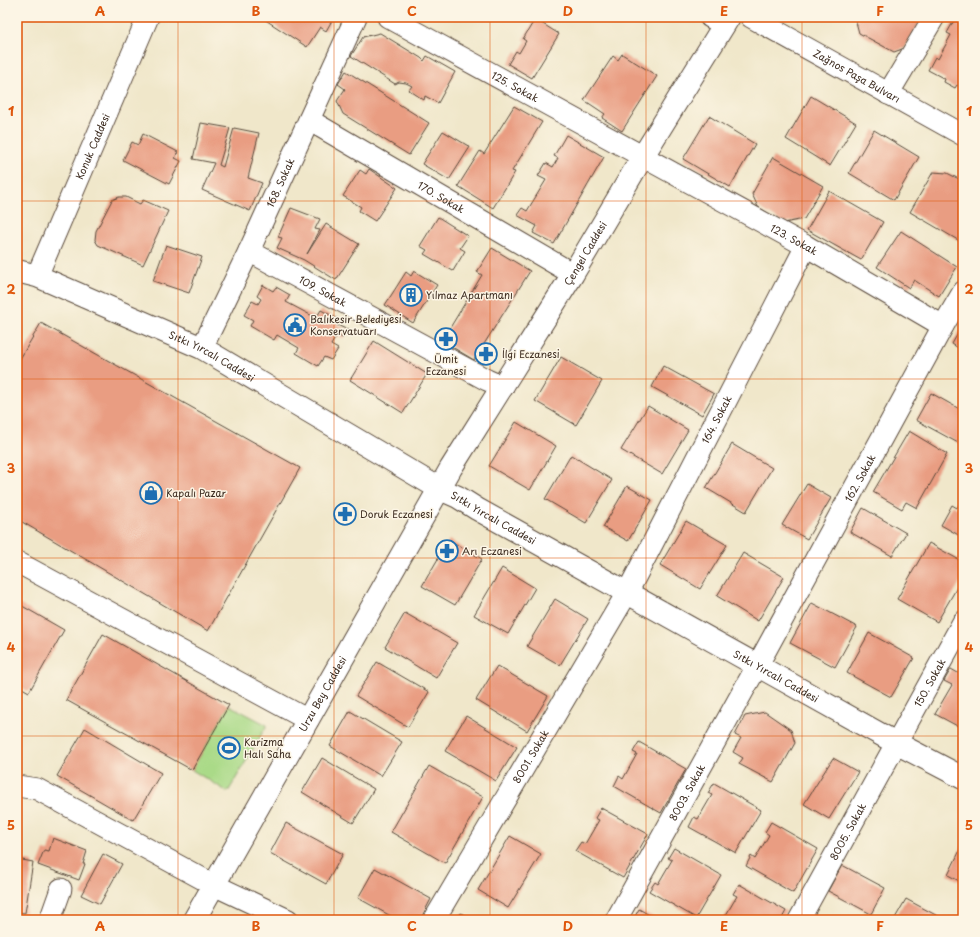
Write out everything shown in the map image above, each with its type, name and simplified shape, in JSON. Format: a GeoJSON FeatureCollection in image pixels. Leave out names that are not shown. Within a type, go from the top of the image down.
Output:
{"type":"FeatureCollection","features":[{"type":"Feature","properties":{"kind":"main road","name":"Çengel Caddesi"},"geometry":{"type":"LineString","coordinates":[[440,488],[461,451],[573,274],[721,20]]}},
{"type":"Feature","properties":{"kind":"main road","name":"Sıtkı Yırcalı Caddesi"},"geometry":{"type":"LineString","coordinates":[[27,274],[202,348],[440,488],[458,497],[477,510],[896,743],[963,778]]}},
{"type":"Feature","properties":{"kind":"main road","name":"Urzu Bey Caddesi"},"geometry":{"type":"LineString","coordinates":[[194,920],[440,488]]}},
{"type":"Feature","properties":{"kind":"street","name":"Konuk Caddesi"},"geometry":{"type":"LineString","coordinates":[[27,274],[148,17]]}},
{"type":"Feature","properties":{"kind":"street","name":"168. Sokak"},"geometry":{"type":"LineString","coordinates":[[202,348],[249,251],[356,17]]}},
{"type":"Feature","properties":{"kind":"street","name":"125. Sokak"},"geometry":{"type":"LineString","coordinates":[[388,17],[643,156]]}},
{"type":"Feature","properties":{"kind":"street","name":"Zağnos Paşa Bulvarı"},"geometry":{"type":"LineString","coordinates":[[751,17],[963,135]]}},
{"type":"Feature","properties":{"kind":"street"},"geometry":{"type":"LineString","coordinates":[[888,94],[934,17]]}},
{"type":"Feature","properties":{"kind":"street","name":"170. Sokak"},"geometry":{"type":"LineString","coordinates":[[309,120],[573,274]]}},
{"type":"Feature","properties":{"kind":"street","name":"123. Sokak"},"geometry":{"type":"LineString","coordinates":[[643,156],[806,246],[943,326]]}},
{"type":"Feature","properties":{"kind":"street","name":"164. Sokak"},"geometry":{"type":"LineString","coordinates":[[627,593],[806,246]]}},
{"type":"Feature","properties":{"kind":"street","name":"109. Sokak"},"geometry":{"type":"LineString","coordinates":[[249,251],[502,388]]}},
{"type":"Feature","properties":{"kind":"street","name":"162. Sokak"},"geometry":{"type":"LineString","coordinates":[[757,665],[963,292]]}},
{"type":"Feature","properties":{"kind":"street"},"geometry":{"type":"LineString","coordinates":[[17,562],[308,720]]}},
{"type":"Feature","properties":{"kind":"street","name":"8001. Sokak"},"geometry":{"type":"LineString","coordinates":[[434,920],[627,593]]}},
{"type":"Feature","properties":{"kind":"street","name":"150. Sokak"},"geometry":{"type":"LineString","coordinates":[[896,743],[963,622]]}},
{"type":"Feature","properties":{"kind":"street","name":"8003. Sokak"},"geometry":{"type":"LineString","coordinates":[[616,920],[757,665]]}},
{"type":"Feature","properties":{"kind":"street","name":"8005. Sokak"},"geometry":{"type":"LineString","coordinates":[[799,920],[896,743]]}},
{"type":"Feature","properties":{"kind":"street"},"geometry":{"type":"LineString","coordinates":[[17,786],[37,789],[214,885],[288,920]]}},
{"type":"Feature","properties":{"kind":"street"},"geometry":{"type":"LineString","coordinates":[[50,920],[61,889]]}},
{"type":"Feature","properties":{"kind":"green space","name":"Karizma Halı Saha"},"geometry":{"type":"Polygon","coordinates":[[[229,705],[267,725],[228,792],[192,770],[229,705]]]}},
{"type":"Feature","properties":{"kind":"building"},"geometry":{"type":"Polygon","coordinates":[[[261,17],[334,17],[326,31],[320,27],[307,47],[261,17]]]}},
{"type":"Feature","properties":{"kind":"building"},"geometry":{"type":"Polygon","coordinates":[[[858,17],[923,17],[905,48],[894,52],[859,33],[856,22],[858,17]]]}},
{"type":"Feature","properties":{"kind":"building"},"geometry":{"type":"Polygon","coordinates":[[[956,17],[963,21],[963,88],[957,85],[955,88],[944,82],[945,79],[928,70],[935,57],[938,59],[951,35],[947,33],[956,17]]]}},
{"type":"Feature","properties":{"kind":"building"},"geometry":{"type":"Polygon","coordinates":[[[535,19],[559,34],[532,78],[508,64],[516,51],[519,53],[526,41],[523,39],[535,19]]]}},
{"type":"Feature","properties":{"kind":"building"},"geometry":{"type":"Polygon","coordinates":[[[380,33],[424,61],[427,56],[455,72],[438,103],[425,96],[424,100],[409,90],[412,86],[399,82],[395,84],[351,56],[363,37],[380,33]]]}},
{"type":"Feature","properties":{"kind":"building"},"geometry":{"type":"Polygon","coordinates":[[[622,54],[657,76],[622,131],[602,118],[605,114],[584,100],[613,56],[618,60],[622,54]]]}},
{"type":"Feature","properties":{"kind":"building"},"geometry":{"type":"Polygon","coordinates":[[[346,71],[429,123],[409,155],[343,114],[337,101],[345,89],[338,84],[346,71]]]}},
{"type":"Feature","properties":{"kind":"building"},"geometry":{"type":"Polygon","coordinates":[[[811,96],[856,123],[830,166],[786,139],[811,96]]]}},
{"type":"Feature","properties":{"kind":"building"},"geometry":{"type":"Polygon","coordinates":[[[514,106],[542,122],[512,171],[515,172],[493,208],[458,186],[480,151],[484,154],[514,106]]]}},
{"type":"Feature","properties":{"kind":"building"},"geometry":{"type":"Polygon","coordinates":[[[709,116],[755,144],[730,187],[683,159],[709,116]]]}},
{"type":"Feature","properties":{"kind":"building"},"geometry":{"type":"Polygon","coordinates":[[[201,123],[230,128],[219,165],[223,167],[234,128],[259,133],[248,178],[262,183],[250,211],[202,190],[214,163],[193,159],[201,123]]]}},
{"type":"Feature","properties":{"kind":"building"},"geometry":{"type":"Polygon","coordinates":[[[874,130],[919,157],[894,200],[849,173],[874,130]]]}},
{"type":"Feature","properties":{"kind":"building"},"geometry":{"type":"Polygon","coordinates":[[[443,131],[470,147],[449,180],[422,164],[443,131]]]}},
{"type":"Feature","properties":{"kind":"building"},"geometry":{"type":"Polygon","coordinates":[[[143,134],[178,152],[175,158],[181,161],[169,184],[123,160],[132,142],[138,145],[143,134]]]}},
{"type":"Feature","properties":{"kind":"building"},"geometry":{"type":"Polygon","coordinates":[[[566,135],[604,157],[554,244],[533,233],[537,226],[517,215],[522,208],[527,211],[546,180],[538,176],[546,163],[553,167],[558,158],[554,156],[566,135]]]}},
{"type":"Feature","properties":{"kind":"building"},"geometry":{"type":"Polygon","coordinates":[[[773,157],[823,186],[804,219],[784,223],[758,207],[752,194],[773,157]]]}},
{"type":"Feature","properties":{"kind":"building"},"geometry":{"type":"Polygon","coordinates":[[[369,169],[397,188],[375,221],[359,211],[361,207],[343,196],[360,170],[366,174],[369,169]]]}},
{"type":"Feature","properties":{"kind":"building"},"geometry":{"type":"Polygon","coordinates":[[[933,172],[947,173],[963,181],[963,243],[910,212],[933,172]]]}},
{"type":"Feature","properties":{"kind":"building"},"geometry":{"type":"Polygon","coordinates":[[[829,191],[883,222],[861,260],[807,230],[829,191]]]}},
{"type":"Feature","properties":{"kind":"building"},"geometry":{"type":"Polygon","coordinates":[[[119,197],[126,197],[140,204],[143,200],[168,211],[143,265],[98,245],[95,240],[96,231],[112,200],[119,197]]]}},
{"type":"Feature","properties":{"kind":"building"},"geometry":{"type":"Polygon","coordinates":[[[291,208],[320,219],[315,229],[320,230],[307,254],[326,224],[359,244],[336,280],[304,260],[277,248],[282,238],[278,237],[291,208]]]}},
{"type":"Feature","properties":{"kind":"building"},"geometry":{"type":"Polygon","coordinates":[[[438,217],[468,236],[460,248],[465,251],[453,271],[424,254],[427,250],[420,246],[438,217]]]}},
{"type":"Feature","properties":{"kind":"building"},"geometry":{"type":"Polygon","coordinates":[[[901,231],[957,267],[939,296],[914,280],[909,288],[877,267],[901,231]]]}},
{"type":"Feature","properties":{"kind":"building"},"geometry":{"type":"Polygon","coordinates":[[[166,245],[202,257],[189,293],[153,281],[166,245]]]}},
{"type":"Feature","properties":{"kind":"building"},"geometry":{"type":"Polygon","coordinates":[[[492,248],[530,271],[474,360],[442,341],[482,275],[477,272],[492,248]]]}},
{"type":"Feature","properties":{"kind":"building","name":"Yılmaz Apartmanı"},"geometry":{"type":"Polygon","coordinates":[[[414,271],[437,285],[413,323],[385,305],[406,272],[411,276],[414,271]]]}},
{"type":"Feature","properties":{"kind":"building","name":"Balıkesir Belediyesi Konservatuarı"},"geometry":{"type":"Polygon","coordinates":[[[263,285],[273,291],[276,287],[290,295],[286,302],[316,318],[321,310],[340,320],[337,325],[348,330],[343,338],[337,335],[331,345],[338,349],[331,360],[324,357],[318,366],[296,353],[299,348],[277,335],[274,340],[250,326],[253,320],[244,315],[252,301],[258,304],[261,299],[257,296],[263,285]]]}},
{"type":"Feature","properties":{"kind":"building","name":"Kapalı Pazar"},"geometry":{"type":"Polygon","coordinates":[[[41,323],[300,468],[208,631],[17,519],[17,364],[41,323]]]}},
{"type":"Feature","properties":{"kind":"building"},"geometry":{"type":"Polygon","coordinates":[[[961,328],[963,329],[963,351],[952,344],[961,328]]]}},
{"type":"Feature","properties":{"kind":"building"},"geometry":{"type":"Polygon","coordinates":[[[374,341],[427,374],[403,413],[350,380],[374,341]]]}},
{"type":"Feature","properties":{"kind":"building"},"geometry":{"type":"Polygon","coordinates":[[[561,357],[602,381],[576,425],[535,401],[561,357]]]}},
{"type":"Feature","properties":{"kind":"building"},"geometry":{"type":"Polygon","coordinates":[[[663,366],[714,394],[702,415],[652,387],[663,366]]]}},
{"type":"Feature","properties":{"kind":"building"},"geometry":{"type":"Polygon","coordinates":[[[931,393],[963,411],[963,439],[960,444],[916,420],[931,393]]]}},
{"type":"Feature","properties":{"kind":"building"},"geometry":{"type":"Polygon","coordinates":[[[648,406],[688,430],[662,474],[621,450],[648,406]]]}},
{"type":"Feature","properties":{"kind":"building"},"geometry":{"type":"Polygon","coordinates":[[[516,422],[556,446],[530,490],[489,466],[516,422]]]}},
{"type":"Feature","properties":{"kind":"building"},"geometry":{"type":"Polygon","coordinates":[[[909,431],[947,454],[917,508],[906,502],[902,509],[873,492],[909,431]]]}},
{"type":"Feature","properties":{"kind":"building"},"geometry":{"type":"Polygon","coordinates":[[[732,444],[772,468],[746,512],[706,488],[732,444]]]}},
{"type":"Feature","properties":{"kind":"building"},"geometry":{"type":"Polygon","coordinates":[[[571,455],[612,480],[586,523],[545,499],[571,455]]]}},
{"type":"Feature","properties":{"kind":"building"},"geometry":{"type":"Polygon","coordinates":[[[807,484],[831,498],[807,539],[782,525],[807,484]]]}},
{"type":"Feature","properties":{"kind":"building"},"geometry":{"type":"Polygon","coordinates":[[[627,486],[652,500],[628,541],[603,527],[627,486]]]}},
{"type":"Feature","properties":{"kind":"building"},"geometry":{"type":"Polygon","coordinates":[[[961,501],[963,503],[963,542],[960,541],[962,537],[941,525],[952,505],[957,508],[961,501]]]}},
{"type":"Feature","properties":{"kind":"building"},"geometry":{"type":"Polygon","coordinates":[[[863,508],[906,533],[892,556],[850,532],[863,508]]]}},
{"type":"Feature","properties":{"kind":"building"},"geometry":{"type":"Polygon","coordinates":[[[686,521],[727,545],[700,589],[660,565],[686,521]]]}},
{"type":"Feature","properties":{"kind":"building"},"geometry":{"type":"Polygon","coordinates":[[[449,540],[482,559],[455,605],[422,586],[449,540]]]}},
{"type":"Feature","properties":{"kind":"building"},"geometry":{"type":"Polygon","coordinates":[[[929,543],[963,562],[963,577],[937,622],[897,599],[929,543]]]}},
{"type":"Feature","properties":{"kind":"building"},"geometry":{"type":"Polygon","coordinates":[[[743,553],[784,577],[758,621],[717,596],[743,553]]]}},
{"type":"Feature","properties":{"kind":"building"},"geometry":{"type":"Polygon","coordinates":[[[502,568],[535,588],[508,634],[474,615],[502,568]]]}},
{"type":"Feature","properties":{"kind":"building"},"geometry":{"type":"Polygon","coordinates":[[[555,599],[588,619],[560,665],[527,646],[555,599]]]}},
{"type":"Feature","properties":{"kind":"building"},"geometry":{"type":"Polygon","coordinates":[[[17,603],[64,630],[29,692],[17,685],[17,603]]]}},
{"type":"Feature","properties":{"kind":"building"},"geometry":{"type":"Polygon","coordinates":[[[812,603],[857,627],[835,667],[790,643],[812,603]]]}},
{"type":"Feature","properties":{"kind":"building"},"geometry":{"type":"Polygon","coordinates":[[[405,613],[457,643],[436,678],[385,647],[405,613]]]}},
{"type":"Feature","properties":{"kind":"building"},"geometry":{"type":"Polygon","coordinates":[[[869,633],[914,658],[891,697],[847,673],[869,633]]]}},
{"type":"Feature","properties":{"kind":"building"},"geometry":{"type":"Polygon","coordinates":[[[103,634],[229,705],[192,770],[66,700],[103,634]]]}},
{"type":"Feature","properties":{"kind":"building"},"geometry":{"type":"Polygon","coordinates":[[[377,662],[429,692],[408,727],[356,696],[377,662]]]}},
{"type":"Feature","properties":{"kind":"building"},"geometry":{"type":"Polygon","coordinates":[[[497,666],[548,696],[527,731],[476,700],[497,666]]]}},
{"type":"Feature","properties":{"kind":"building"},"geometry":{"type":"Polygon","coordinates":[[[951,669],[963,676],[963,729],[935,714],[952,685],[944,681],[951,669]]]}},
{"type":"Feature","properties":{"kind":"building"},"geometry":{"type":"Polygon","coordinates":[[[350,711],[402,742],[381,776],[330,746],[350,711]]]}},
{"type":"Feature","properties":{"kind":"building"},"geometry":{"type":"Polygon","coordinates":[[[765,712],[791,730],[795,743],[773,782],[739,764],[743,758],[733,752],[741,738],[735,735],[745,716],[765,712]]]}},
{"type":"Feature","properties":{"kind":"building"},"geometry":{"type":"Polygon","coordinates":[[[466,716],[517,747],[496,781],[445,751],[466,716]]]}},
{"type":"Feature","properties":{"kind":"building"},"geometry":{"type":"Polygon","coordinates":[[[85,728],[161,773],[133,820],[57,776],[85,728]]]}},
{"type":"Feature","properties":{"kind":"building"},"geometry":{"type":"Polygon","coordinates":[[[639,742],[686,769],[661,813],[614,786],[619,776],[623,779],[637,754],[633,752],[639,742]]]}},
{"type":"Feature","properties":{"kind":"building"},"geometry":{"type":"Polygon","coordinates":[[[322,758],[374,789],[353,823],[302,792],[322,758]]]}},
{"type":"Feature","properties":{"kind":"building"},"geometry":{"type":"Polygon","coordinates":[[[833,758],[858,772],[829,819],[804,804],[833,758]]]}},
{"type":"Feature","properties":{"kind":"building"},"geometry":{"type":"Polygon","coordinates":[[[429,766],[483,797],[445,863],[391,832],[429,766]]]}},
{"type":"Feature","properties":{"kind":"building"},"geometry":{"type":"Polygon","coordinates":[[[714,783],[761,810],[736,853],[689,827],[694,817],[698,819],[712,795],[708,793],[714,783]]]}},
{"type":"Feature","properties":{"kind":"building"},"geometry":{"type":"Polygon","coordinates":[[[601,808],[648,834],[623,878],[575,851],[581,842],[585,844],[599,820],[595,818],[601,808]]]}},
{"type":"Feature","properties":{"kind":"building"},"geometry":{"type":"Polygon","coordinates":[[[771,822],[818,849],[793,893],[746,866],[751,856],[755,859],[769,835],[765,832],[771,822]]]}},
{"type":"Feature","properties":{"kind":"building"},"geometry":{"type":"Polygon","coordinates":[[[286,823],[343,854],[326,884],[270,853],[286,823]]]}},
{"type":"Feature","properties":{"kind":"building"},"geometry":{"type":"Polygon","coordinates":[[[510,836],[541,854],[508,908],[478,890],[510,836]]]}},
{"type":"Feature","properties":{"kind":"building"},"geometry":{"type":"Polygon","coordinates":[[[53,838],[87,851],[83,864],[85,864],[79,880],[38,865],[44,850],[49,851],[53,838]]]}},
{"type":"Feature","properties":{"kind":"building"},"geometry":{"type":"Polygon","coordinates":[[[963,844],[963,883],[948,875],[963,844]]]}},
{"type":"Feature","properties":{"kind":"building"},"geometry":{"type":"Polygon","coordinates":[[[674,848],[721,875],[696,918],[649,891],[655,882],[658,884],[672,860],[668,858],[674,848]]]}},
{"type":"Feature","properties":{"kind":"building"},"geometry":{"type":"Polygon","coordinates":[[[103,854],[122,864],[100,904],[81,895],[103,854]]]}},
{"type":"Feature","properties":{"kind":"building"},"geometry":{"type":"Polygon","coordinates":[[[17,859],[33,862],[25,913],[17,912],[17,859]]]}},
{"type":"Feature","properties":{"kind":"building"},"geometry":{"type":"Polygon","coordinates":[[[842,865],[885,888],[871,914],[828,891],[842,865]]]}},
{"type":"Feature","properties":{"kind":"building"},"geometry":{"type":"Polygon","coordinates":[[[375,868],[431,899],[420,920],[398,920],[358,898],[375,868]]]}},
{"type":"Feature","properties":{"kind":"building"},"geometry":{"type":"Polygon","coordinates":[[[739,884],[786,911],[781,920],[723,920],[737,896],[733,894],[739,884]]]}},
{"type":"Feature","properties":{"kind":"building"},"geometry":{"type":"Polygon","coordinates":[[[906,899],[945,920],[894,920],[906,899]]]}},
{"type":"Feature","properties":{"kind":"building"},"geometry":{"type":"Polygon","coordinates":[[[639,909],[658,920],[633,920],[639,909]]]}},
{"type":"Feature","properties":{"kind":"building"},"geometry":{"type":"Polygon","coordinates":[[[461,913],[472,920],[456,920],[461,913]]]}},
{"type":"Feature","properties":{"kind":"place","name":"Yılmaz Apartmanı"},"geometry":{"type":"Point","coordinates":[411,295]}},
{"type":"Feature","properties":{"kind":"place","name":"Balıkesir Belediyesi Konservatuarı"},"geometry":{"type":"Point","coordinates":[295,325]}},
{"type":"Feature","properties":{"kind":"place","name":"Ümit Eczanesi"},"geometry":{"type":"Point","coordinates":[446,339]}},
{"type":"Feature","properties":{"kind":"place","name":"İlgi Eczanesi"},"geometry":{"type":"Point","coordinates":[486,354]}},
{"type":"Feature","properties":{"kind":"place","name":"Kapalı Pazar"},"geometry":{"type":"Point","coordinates":[151,493]}},
{"type":"Feature","properties":{"kind":"place","name":"Doruk Eczanesi"},"geometry":{"type":"Point","coordinates":[345,514]}},
{"type":"Feature","properties":{"kind":"place","name":"Arı Eczanesi"},"geometry":{"type":"Point","coordinates":[447,551]}},
{"type":"Feature","properties":{"kind":"place","name":"Karizma Halı Saha"},"geometry":{"type":"Point","coordinates":[229,748]}}]}
